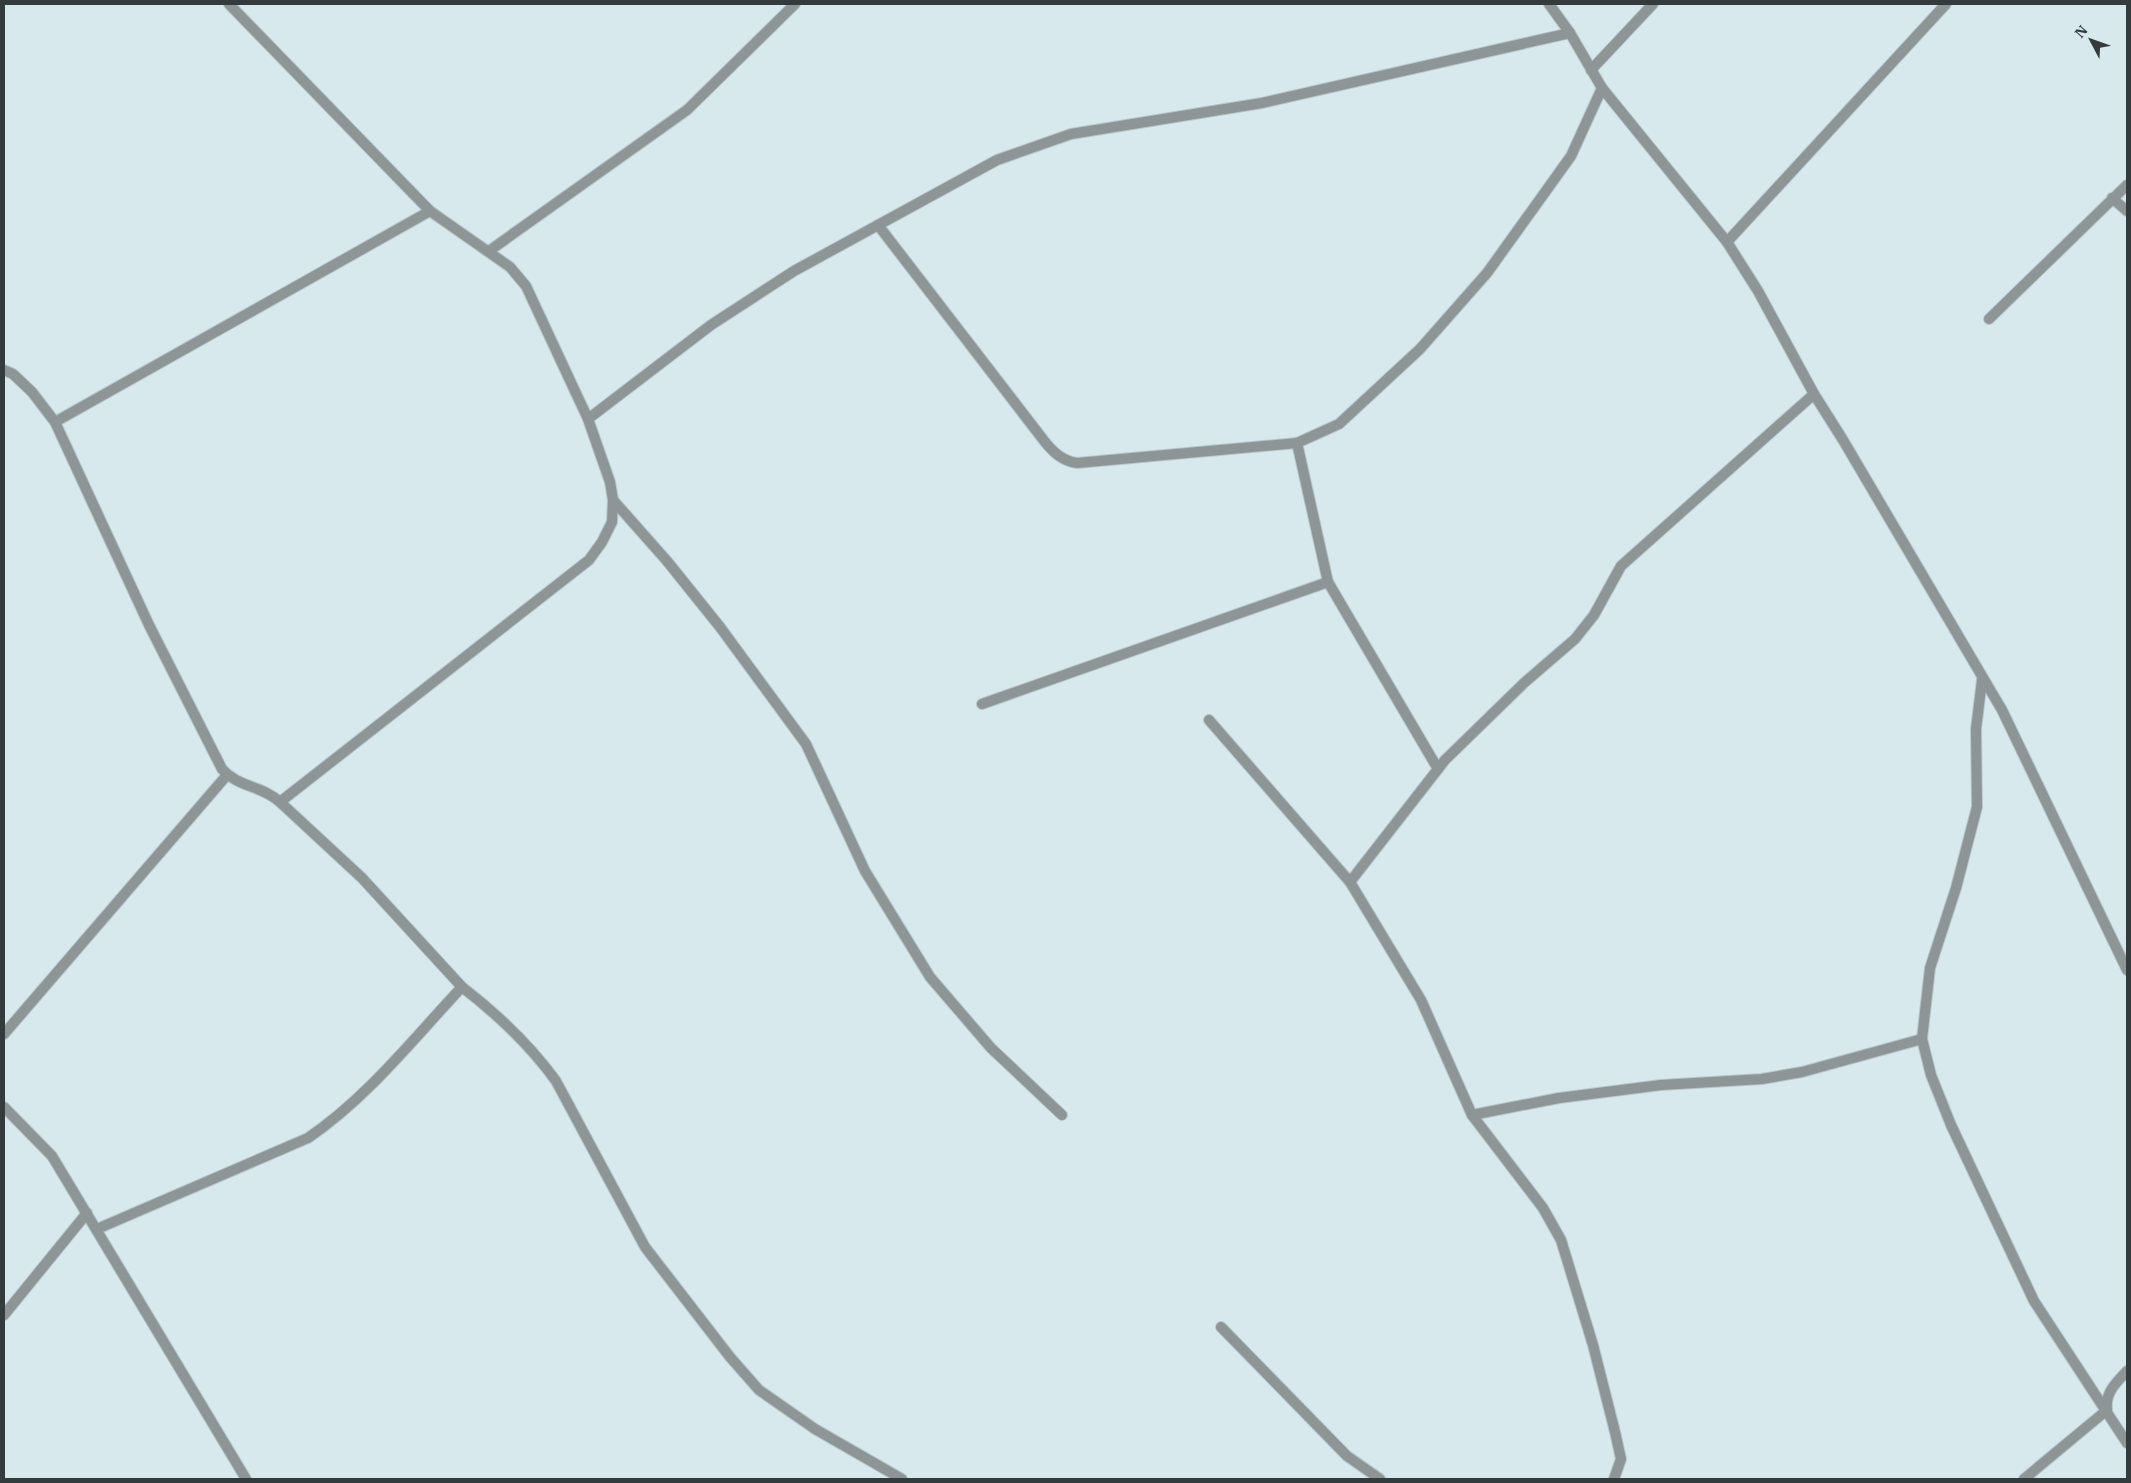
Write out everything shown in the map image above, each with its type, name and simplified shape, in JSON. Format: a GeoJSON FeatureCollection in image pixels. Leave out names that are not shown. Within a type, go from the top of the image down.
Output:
{"type":"FeatureCollection","features":[{"type":"Feature","properties":{"kind":"street"},"geometry":{"type":"LineString","coordinates":[[229,4],[430,211],[510,267],[526,286],[588,419],[610,482],[613,500],[612,522],[602,542],[589,560],[280,802]]}},
{"type":"Feature","properties":{"kind":"street"},"geometry":{"type":"LineString","coordinates":[[489,251],[687,110],[795,4]]}},
{"type":"Feature","properties":{"kind":"street"},"geometry":{"type":"LineString","coordinates":[[1549,4],[1570,33],[1602,88],[1727,242],[1758,291],[1814,394],[1843,440],[1982,680],[2002,710],[2127,970]]}},
{"type":"Feature","properties":{"kind":"street"},"geometry":{"type":"LineString","coordinates":[[1591,70],[1653,4]]}},
{"type":"Feature","properties":{"kind":"street"},"geometry":{"type":"LineString","coordinates":[[1727,242],[1946,4]]}},
{"type":"Feature","properties":{"kind":"street"},"geometry":{"type":"LineString","coordinates":[[588,419],[711,325],[794,271],[998,160],[1071,134],[1262,103],[1570,33]]}},
{"type":"Feature","properties":{"kind":"street"},"geometry":{"type":"LineString","coordinates":[[878,225],[1045,442],[1060,457],[1069,462],[1077,463],[1297,443],[1339,424],[1362,404],[1420,349],[1487,273],[1570,156],[1602,88]]}},
{"type":"Feature","properties":{"kind":"street"},"geometry":{"type":"LineString","coordinates":[[1989,319],[2127,185]]}},
{"type":"Feature","properties":{"kind":"street"},"geometry":{"type":"LineString","coordinates":[[2112,198],[2127,211]]}},
{"type":"Feature","properties":{"kind":"street"},"geometry":{"type":"LineString","coordinates":[[55,422],[430,211]]}},
{"type":"Feature","properties":{"kind":"street"},"geometry":{"type":"LineString","coordinates":[[4,370],[13,374],[32,392],[55,422],[149,625],[218,761],[227,775],[235,781],[269,793],[280,802],[362,878],[462,987],[479,1000],[537,1056],[556,1081],[645,1247],[730,1357],[760,1390],[815,1429],[902,1479]]}},
{"type":"Feature","properties":{"kind":"street"},"geometry":{"type":"LineString","coordinates":[[1350,882],[1438,769],[1524,682],[1575,639],[1594,615],[1621,566],[1814,394]]}},
{"type":"Feature","properties":{"kind":"street"},"geometry":{"type":"LineString","coordinates":[[1297,443],[1328,582],[1438,769]]}},
{"type":"Feature","properties":{"kind":"street"},"geometry":{"type":"LineString","coordinates":[[613,500],[667,561],[720,627],[806,744],[864,871],[930,977],[990,1048],[1062,1115]]}},
{"type":"Feature","properties":{"kind":"street"},"geometry":{"type":"LineString","coordinates":[[982,704],[1328,582]]}},
{"type":"Feature","properties":{"kind":"street"},"geometry":{"type":"LineString","coordinates":[[1982,680],[1976,729],[1977,806],[1956,888],[1930,968],[1922,1039],[1931,1075],[1951,1124],[2034,1301],[2056,1337],[2107,1410],[2114,1426],[2127,1443]]}},
{"type":"Feature","properties":{"kind":"street"},"geometry":{"type":"LineString","coordinates":[[1209,720],[1350,882],[1421,1000],[1472,1116],[1543,1208],[1561,1240],[1593,1345],[1621,1459],[1614,1479]]}},
{"type":"Feature","properties":{"kind":"street"},"geometry":{"type":"LineString","coordinates":[[4,1034],[227,775]]}},
{"type":"Feature","properties":{"kind":"street"},"geometry":{"type":"LineString","coordinates":[[97,1229],[308,1138],[360,1098],[462,987]]}},
{"type":"Feature","properties":{"kind":"street"},"geometry":{"type":"LineString","coordinates":[[1472,1116],[1559,1098],[1661,1085],[1762,1079],[1802,1072],[1922,1039]]}},
{"type":"Feature","properties":{"kind":"street"},"geometry":{"type":"LineString","coordinates":[[4,1108],[52,1156],[88,1213],[246,1479]]}},
{"type":"Feature","properties":{"kind":"street"},"geometry":{"type":"LineString","coordinates":[[4,1315],[88,1213]]}},
{"type":"Feature","properties":{"kind":"street"},"geometry":{"type":"LineString","coordinates":[[1221,1327],[1348,1456],[1380,1479]]}},
{"type":"Feature","properties":{"kind":"street"},"geometry":{"type":"LineString","coordinates":[[2107,1410],[2107,1396],[2111,1388],[2127,1371]]}},
{"type":"Feature","properties":{"kind":"street"},"geometry":{"type":"LineString","coordinates":[[2024,1479],[2107,1410]]}}]}
